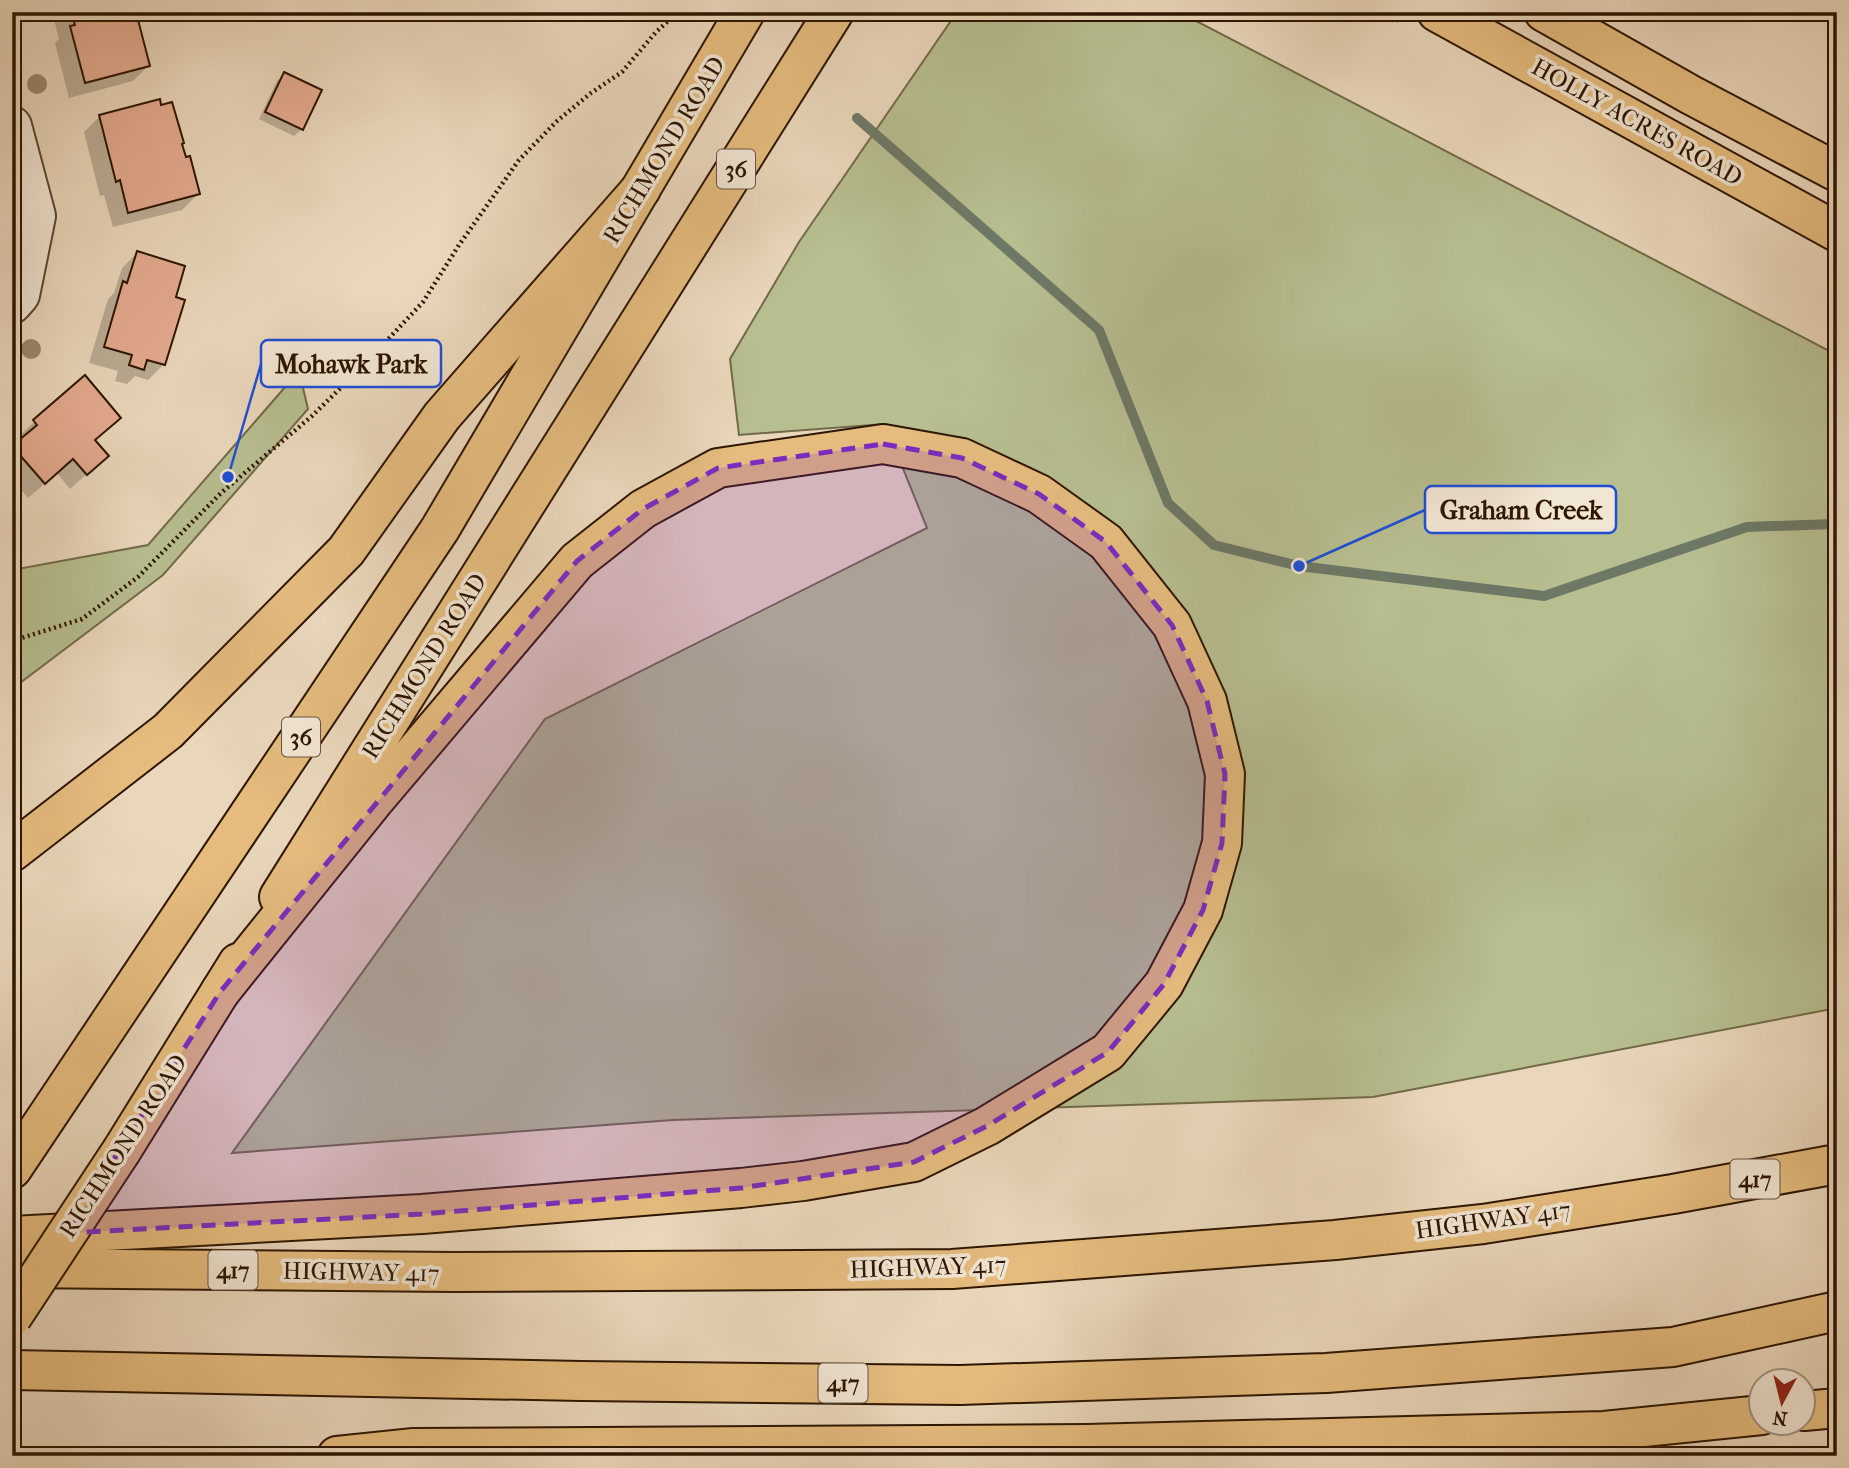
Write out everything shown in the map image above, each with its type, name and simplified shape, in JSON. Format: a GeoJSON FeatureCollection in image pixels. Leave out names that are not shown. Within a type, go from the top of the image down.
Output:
{"type":"FeatureCollection","features":[{"type":"Feature","properties":{"kind":"main road","name":"RICHMOND ROAD"},"geometry":{"type":"LineString","coordinates":[[18,1160],[440,529],[745,12]]}},
{"type":"Feature","properties":{"kind":"main road","name":"RICHMOND ROAD"},"geometry":{"type":"LineString","coordinates":[[12,1317],[122,1150],[834,12]]}},
{"type":"Feature","properties":{"kind":"main road","name":"HOLLY ACRES ROAD"},"geometry":{"type":"LineString","coordinates":[[1437,12],[1837,232]]}},
{"type":"Feature","properties":{"kind":"main road","name":"HOLLY ACRES ROAD"},"geometry":{"type":"LineString","coordinates":[[1544,12],[1702,101],[1837,172]]}},
{"type":"Feature","properties":{"kind":"main road"},"geometry":{"type":"LineString","coordinates":[[12,852],[168,732],[346,551],[442,416],[641,189]]}},
{"type":"Feature","properties":{"kind":"main road"},"geometry":{"type":"LineString","coordinates":[[12,1236],[422,1214],[741,1188],[803,1181],[914,1161],[987,1126],[1108,1052],[1164,984],[1203,910],[1222,844],[1224,774],[1207,701],[1172,625],[1106,542],[1039,494],[962,458],[883,444],[718,468],[643,509],[577,561],[372,803],[220,992]]}},
{"type":"Feature","properties":{"kind":"main road"},"geometry":{"type":"LineString","coordinates":[[1673,1195],[1837,1147]]}},
{"type":"Feature","properties":{"kind":"main road","name":"HIGHWAY 417"},"geometry":{"type":"LineString","coordinates":[[12,1268],[454,1272],[952,1269],[1335,1240],[1483,1223],[1673,1195],[1837,1164]]}},
{"type":"Feature","properties":{"kind":"main road"},"geometry":{"type":"LineString","coordinates":[[1673,1347],[1837,1311]]}},
{"type":"Feature","properties":{"kind":"main road","name":"417"},"geometry":{"type":"LineString","coordinates":[[12,1370],[960,1385],[1326,1373],[1673,1347],[1837,1329]]}},
{"type":"Feature","properties":{"kind":"main road"},"geometry":{"type":"LineString","coordinates":[[1818,1410],[1837,1408]]}},
{"type":"Feature","properties":{"kind":"main road"},"geometry":{"type":"LineString","coordinates":[[337,1456],[414,1448],[1086,1444],[1576,1431],[1748,1416]]}},
{"type":"Feature","properties":{"kind":"street"},"geometry":{"type":"LineString","coordinates":[[12,126],[36,216],[20,295],[12,303]]}},
{"type":"Feature","properties":{"kind":"path"},"geometry":{"type":"LineString","coordinates":[[12,641],[82,619],[138,577],[221,493],[312,416],[423,302],[459,245],[519,160],[557,121],[622,72],[656,32],[678,12]]}},
{"type":"Feature","properties":{"kind":"highlighted area"},"geometry":{"type":"Polygon","coordinates":[[[883,444],[962,458],[1039,494],[1106,542],[1172,625],[1207,701],[1225,774],[1222,843],[1203,910],[1164,984],[1108,1052],[987,1126],[914,1162],[741,1188],[422,1214],[67,1233],[220,992],[577,561],[643,509],[718,468],[883,444]]]}},
{"type":"Feature","properties":{"kind":"green space"},"geometry":{"type":"Polygon","coordinates":[[[957,12],[1179,12],[1837,355],[1837,1008],[1373,1097],[673,1120],[232,1153],[545,719],[927,528],[885,424],[739,435],[730,359],[799,242],[957,12]]]}},
{"type":"Feature","properties":{"kind":"green space"},"geometry":{"type":"Polygon","coordinates":[[[299,371],[308,409],[163,575],[12,689],[12,570],[148,545],[299,371]]]}},
{"type":"Feature","properties":{"kind":"building"},"geometry":{"type":"Polygon","coordinates":[[[71,12],[136,12],[150,66],[85,83],[70,26],[75,25],[71,12]]]}},
{"type":"Feature","properties":{"kind":"building"},"geometry":{"type":"Polygon","coordinates":[[[284,72],[322,90],[303,130],[265,112],[284,72]]]}},
{"type":"Feature","properties":{"kind":"building"},"geometry":{"type":"Polygon","coordinates":[[[160,99],[161,105],[172,102],[184,143],[182,144],[186,157],[190,156],[200,194],[128,213],[120,180],[116,182],[99,115],[160,99]]]}},
{"type":"Feature","properties":{"kind":"building"},"geometry":{"type":"Polygon","coordinates":[[[137,251],[185,266],[176,297],[185,300],[165,365],[147,360],[144,370],[129,365],[132,355],[104,347],[123,281],[127,283],[137,251]]]}},
{"type":"Feature","properties":{"kind":"building"},"geometry":{"type":"Polygon","coordinates":[[[85,375],[121,418],[95,440],[109,456],[87,475],[73,459],[45,484],[12,446],[37,425],[33,420],[85,375]]]}},
{"type":"Feature","properties":{"kind":"building"},"geometry":{"type":"Polygon","coordinates":[[[1668,1447],[1669,1456],[1533,1456],[1668,1447]]]}},
{"type":"Feature","properties":{"kind":"waterway"},"geometry":{"type":"LineString","coordinates":[[857,118],[1099,330],[1168,503],[1214,545],[1299,566],[1544,596],[1747,527],[1837,525]]}},
{"type":"Feature","properties":{"kind":"place","name":"Mohawk Park"},"geometry":{"type":"Point","coordinates":[228,477]}},
{"type":"Feature","properties":{"kind":"place","name":"Graham Creek"},"geometry":{"type":"Point","coordinates":[1299,566]}}]}
